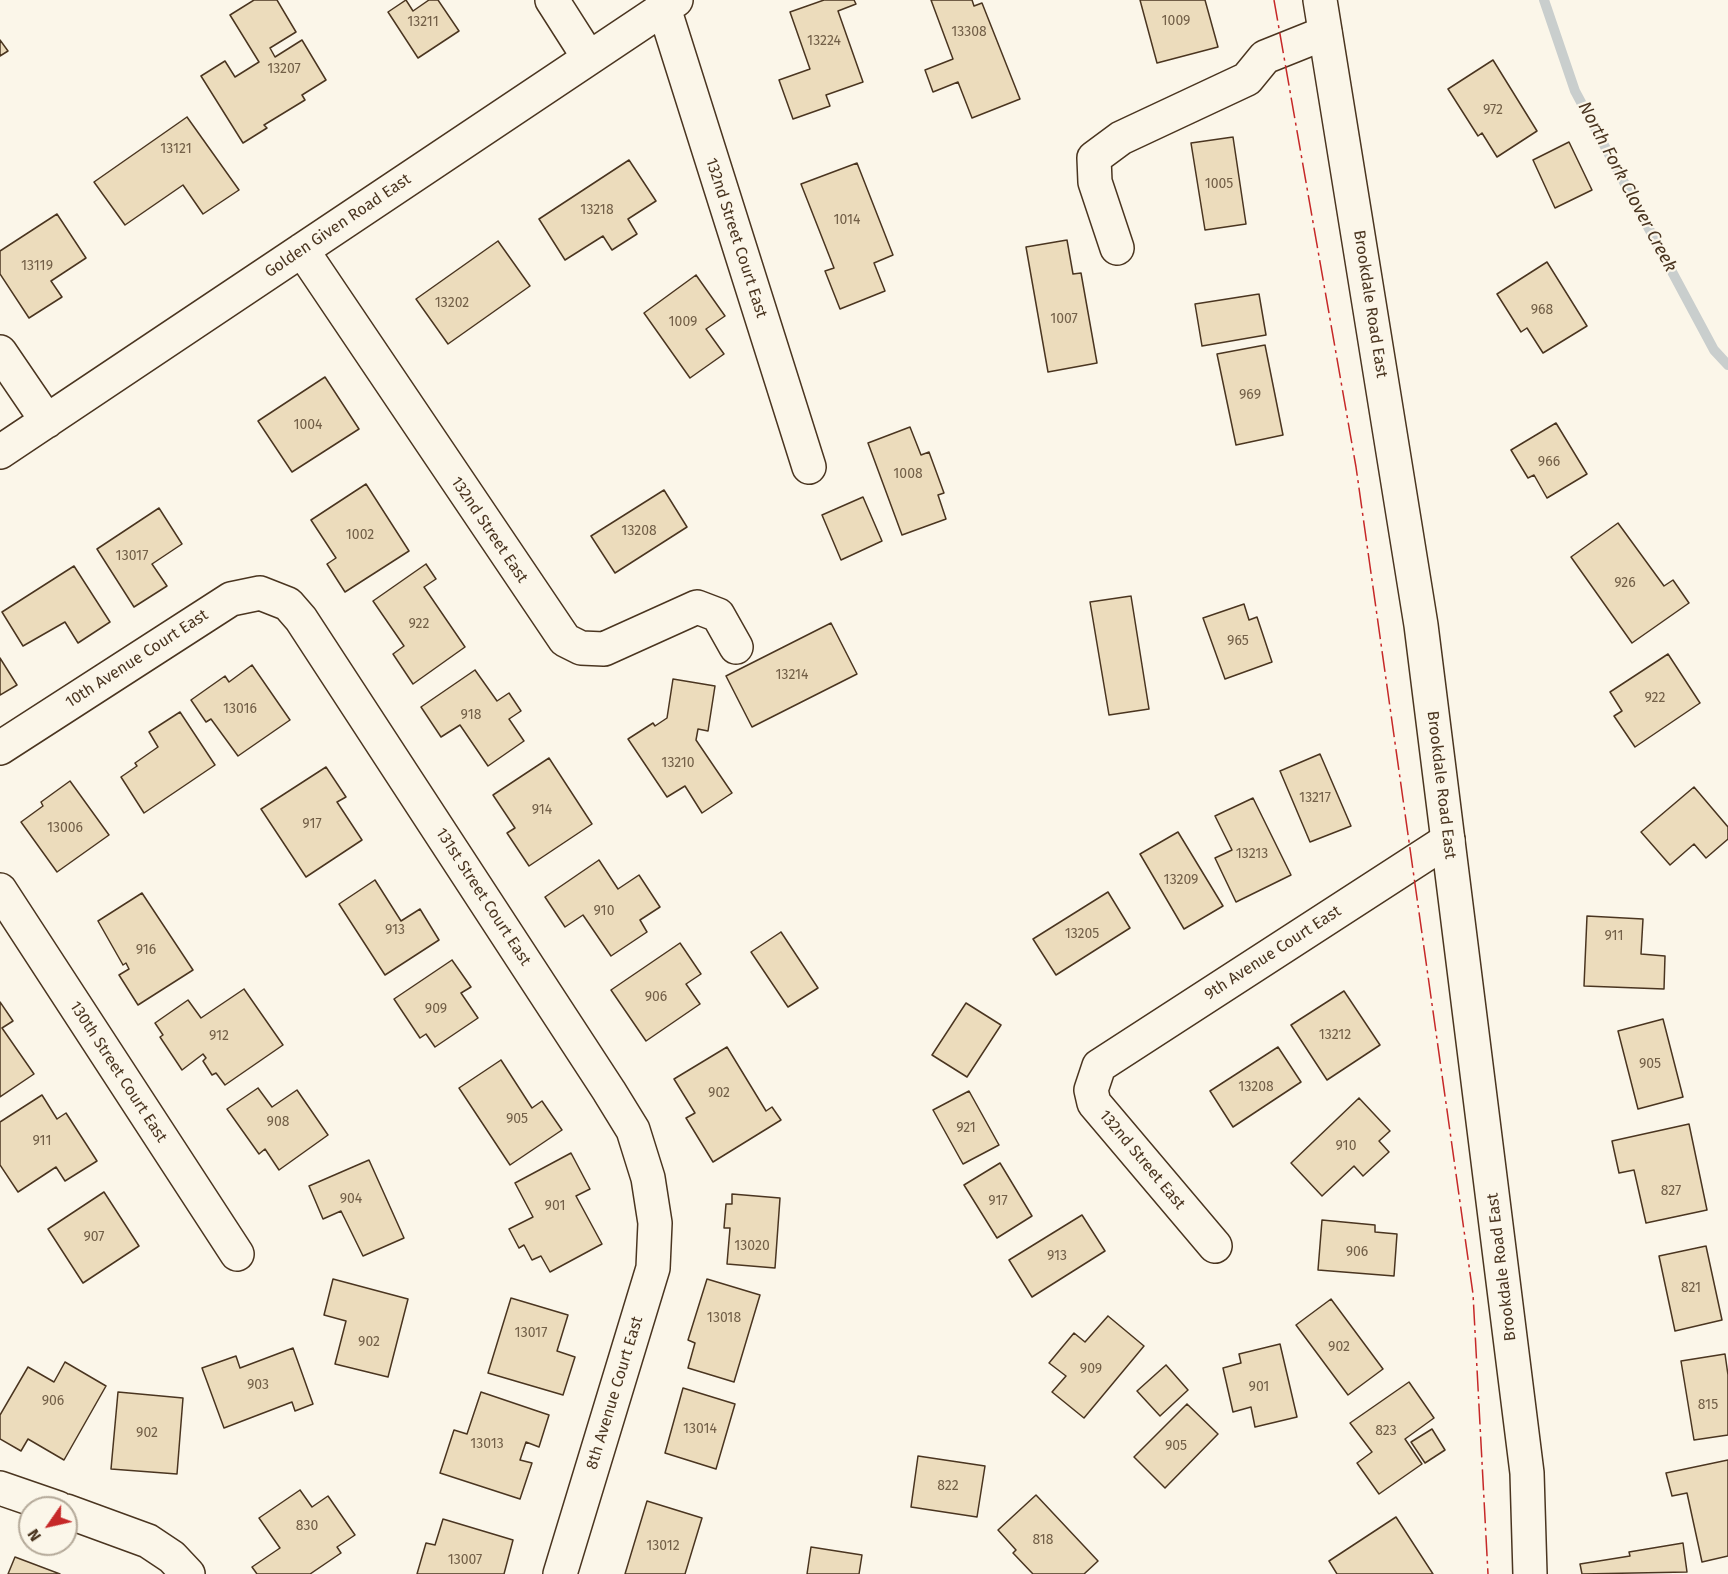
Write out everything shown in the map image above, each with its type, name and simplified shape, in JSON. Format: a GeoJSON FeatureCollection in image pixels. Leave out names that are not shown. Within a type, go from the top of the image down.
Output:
{"type":"FeatureCollection","features":[{"type":"Feature","properties":{"kind":"street"},"geometry":{"type":"LineString","coordinates":[[552,0],[589,58]]}},
{"type":"Feature","properties":{"kind":"street","name":"Brookdale Road East"},"geometry":{"type":"LineString","coordinates":[[1320,0],[1421,626],[1527,1473],[1530,1574]]}},
{"type":"Feature","properties":{"kind":"street","name":"Golden Given Road East"},"geometry":{"type":"LineString","coordinates":[[0,452],[670,4]]}},
{"type":"Feature","properties":{"kind":"street","name":"132nd Street Court East"},"geometry":{"type":"LineString","coordinates":[[670,4],[809,467]]}},
{"type":"Feature","properties":{"kind":"street"},"geometry":{"type":"LineString","coordinates":[[1117,248],[1095,182],[1094,158],[1121,138],[1247,79],[1265,57],[1326,33]]}},
{"type":"Feature","properties":{"kind":"street","name":"132nd Street East"},"geometry":{"type":"LineString","coordinates":[[302,250],[565,640],[581,648],[604,649],[697,607],[718,615],[736,647]]}},
{"type":"Feature","properties":{"kind":"street"},"geometry":{"type":"LineString","coordinates":[[0,352],[47,421]]}},
{"type":"Feature","properties":{"kind":"street","name":"10th Avenue Court East"},"geometry":{"type":"LineString","coordinates":[[0,748],[231,599],[260,593],[281,601]]}},
{"type":"Feature","properties":{"kind":"street","name":"131st Street Court East"},"geometry":{"type":"LineString","coordinates":[[281,601],[301,619],[633,1130],[648,1178],[654,1210]]}},
{"type":"Feature","properties":{"kind":"street","name":"9th Avenue Court East"},"geometry":{"type":"LineString","coordinates":[[1099,1066],[1448,840]]}},
{"type":"Feature","properties":{"kind":"street","name":"130th Street Court East"},"geometry":{"type":"LineString","coordinates":[[0,890],[237,1254]]}},
{"type":"Feature","properties":{"kind":"street","name":"132nd Street East"},"geometry":{"type":"LineString","coordinates":[[1099,1066],[1091,1090],[1094,1103],[1215,1246]]}},
{"type":"Feature","properties":{"kind":"street","name":"8th Avenue Court East"},"geometry":{"type":"LineString","coordinates":[[560,1574],[653,1268],[654,1210]]}},
{"type":"Feature","properties":{"kind":"street"},"geometry":{"type":"LineString","coordinates":[[0,1488],[23,1496]]}},
{"type":"Feature","properties":{"kind":"street"},"geometry":{"type":"LineString","coordinates":[[78,1515],[148,1541],[172,1557],[188,1574]]}},
{"type":"Feature","properties":{"kind":"building"},"geometry":{"type":"Polygon","coordinates":[[[254,0],[277,0],[296,32],[270,48],[275,57],[302,40],[326,80],[302,95],[305,100],[264,125],[267,128],[243,143],[201,76],[225,61],[235,77],[259,62],[230,15],[254,0]]]}},
{"type":"Feature","properties":{"kind":"building"},"geometry":{"type":"Polygon","coordinates":[[[406,0],[413,11],[429,0],[438,0],[459,31],[418,58],[388,12],[406,0]]]}},
{"type":"Feature","properties":{"kind":"building"},"geometry":{"type":"Polygon","coordinates":[[[824,0],[854,0],[856,4],[838,11],[863,82],[826,95],[830,106],[793,119],[779,80],[810,69],[790,12],[824,0]]]}},
{"type":"Feature","properties":{"kind":"building"},"geometry":{"type":"Polygon","coordinates":[[[931,0],[972,0],[974,6],[982,3],[1020,99],[972,118],[958,82],[933,92],[925,70],[953,59],[931,0]]]}},
{"type":"Feature","properties":{"kind":"building"},"geometry":{"type":"Polygon","coordinates":[[[1140,0],[1205,0],[1218,47],[1157,63],[1140,0]]]}},
{"type":"Feature","properties":{"kind":"building"},"geometry":{"type":"Polygon","coordinates":[[[0,40],[8,51],[0,56],[0,40]]]}},
{"type":"Feature","properties":{"kind":"building"},"geometry":{"type":"Polygon","coordinates":[[[1493,60],[1537,131],[1497,157],[1482,133],[1478,136],[1448,89],[1493,60]]]}},
{"type":"Feature","properties":{"kind":"building"},"geometry":{"type":"Polygon","coordinates":[[[187,117],[239,190],[203,214],[183,185],[125,225],[94,182],[187,117]]]}},
{"type":"Feature","properties":{"kind":"building"},"geometry":{"type":"Polygon","coordinates":[[[1233,137],[1246,224],[1205,230],[1191,143],[1233,137]]]}},
{"type":"Feature","properties":{"kind":"building"},"geometry":{"type":"Polygon","coordinates":[[[1569,142],[1592,190],[1555,208],[1533,160],[1569,142]]]}},
{"type":"Feature","properties":{"kind":"building"},"geometry":{"type":"Polygon","coordinates":[[[629,160],[656,201],[628,219],[637,234],[612,250],[603,236],[565,260],[539,219],[629,160]]]}},
{"type":"Feature","properties":{"kind":"building"},"geometry":{"type":"Polygon","coordinates":[[[857,163],[893,255],[874,263],[885,291],[840,309],[825,271],[834,268],[801,184],[857,163]]]}},
{"type":"Feature","properties":{"kind":"building"},"geometry":{"type":"Polygon","coordinates":[[[57,214],[86,258],[51,281],[62,297],[29,318],[0,274],[0,251],[57,214]]]}},
{"type":"Feature","properties":{"kind":"building"},"geometry":{"type":"Polygon","coordinates":[[[1067,240],[1073,274],[1081,273],[1097,363],[1048,372],[1026,247],[1067,240]]]}},
{"type":"Feature","properties":{"kind":"building"},"geometry":{"type":"Polygon","coordinates":[[[498,241],[530,286],[448,344],[416,299],[498,241]]]}},
{"type":"Feature","properties":{"kind":"building"},"geometry":{"type":"Polygon","coordinates":[[[1547,262],[1587,326],[1543,353],[1527,328],[1521,332],[1497,294],[1547,262]]]}},
{"type":"Feature","properties":{"kind":"building"},"geometry":{"type":"Polygon","coordinates":[[[696,275],[725,316],[706,329],[724,354],[690,378],[644,313],[696,275]]]}},
{"type":"Feature","properties":{"kind":"building"},"geometry":{"type":"Polygon","coordinates":[[[1259,294],[1266,335],[1202,346],[1195,304],[1259,294]]]}},
{"type":"Feature","properties":{"kind":"building"},"geometry":{"type":"Polygon","coordinates":[[[1265,345],[1283,435],[1236,445],[1217,354],[1265,345]]]}},
{"type":"Feature","properties":{"kind":"building"},"geometry":{"type":"Polygon","coordinates":[[[325,377],[359,429],[292,472],[258,421],[325,377]]]}},
{"type":"Feature","properties":{"kind":"building"},"geometry":{"type":"Polygon","coordinates":[[[1556,423],[1587,474],[1547,498],[1534,475],[1528,478],[1511,450],[1556,423]]]}},
{"type":"Feature","properties":{"kind":"building"},"geometry":{"type":"Polygon","coordinates":[[[910,427],[921,455],[929,452],[944,493],[938,495],[946,519],[902,535],[868,443],[910,427]]]}},
{"type":"Feature","properties":{"kind":"building"},"geometry":{"type":"Polygon","coordinates":[[[366,484],[409,551],[345,592],[327,564],[336,558],[311,520],[366,484]]]}},
{"type":"Feature","properties":{"kind":"building"},"geometry":{"type":"Polygon","coordinates":[[[664,490],[687,527],[615,573],[591,536],[664,490]]]}},
{"type":"Feature","properties":{"kind":"building"},"geometry":{"type":"Polygon","coordinates":[[[863,497],[882,541],[841,560],[822,515],[863,497]]]}},
{"type":"Feature","properties":{"kind":"building"},"geometry":{"type":"Polygon","coordinates":[[[159,508],[182,544],[152,564],[167,586],[134,607],[97,549],[159,508]]]}},
{"type":"Feature","properties":{"kind":"building"},"geometry":{"type":"Polygon","coordinates":[[[1618,523],[1664,586],[1673,580],[1689,603],[1632,643],[1571,557],[1618,523]]]}},
{"type":"Feature","properties":{"kind":"building"},"geometry":{"type":"Polygon","coordinates":[[[426,564],[436,579],[424,587],[465,647],[413,684],[393,654],[404,646],[373,601],[426,564]]]}},
{"type":"Feature","properties":{"kind":"building"},"geometry":{"type":"Polygon","coordinates":[[[74,566],[110,622],[78,643],[65,622],[23,646],[2,612],[74,566]]]}},
{"type":"Feature","properties":{"kind":"building"},"geometry":{"type":"Polygon","coordinates":[[[1131,596],[1149,709],[1109,715],[1090,602],[1131,596]]]}},
{"type":"Feature","properties":{"kind":"building"},"geometry":{"type":"Polygon","coordinates":[[[1244,604],[1249,620],[1257,617],[1272,662],[1225,679],[1203,618],[1244,604]]]}},
{"type":"Feature","properties":{"kind":"building"},"geometry":{"type":"Polygon","coordinates":[[[831,623],[857,674],[752,727],[726,676],[831,623]]]}},
{"type":"Feature","properties":{"kind":"building"},"geometry":{"type":"Polygon","coordinates":[[[1668,654],[1700,703],[1635,747],[1614,716],[1622,711],[1610,692],[1668,654]]]}},
{"type":"Feature","properties":{"kind":"building"},"geometry":{"type":"Polygon","coordinates":[[[0,658],[17,685],[0,695],[0,658]]]}},
{"type":"Feature","properties":{"kind":"building"},"geometry":{"type":"Polygon","coordinates":[[[252,665],[290,720],[238,756],[211,719],[206,722],[191,700],[225,676],[229,682],[252,665]]]}},
{"type":"Feature","properties":{"kind":"building"},"geometry":{"type":"Polygon","coordinates":[[[475,670],[497,701],[509,693],[521,711],[509,719],[524,741],[488,766],[460,725],[441,737],[421,707],[475,670]]]}},
{"type":"Feature","properties":{"kind":"building"},"geometry":{"type":"Polygon","coordinates":[[[673,679],[715,686],[708,731],[698,729],[696,740],[732,793],[702,813],[685,786],[667,797],[628,739],[653,723],[655,726],[667,718],[673,679]]]}},
{"type":"Feature","properties":{"kind":"building"},"geometry":{"type":"Polygon","coordinates":[[[180,712],[215,765],[144,813],[121,777],[137,766],[135,763],[158,747],[149,732],[180,712]]]}},
{"type":"Feature","properties":{"kind":"building"},"geometry":{"type":"Polygon","coordinates":[[[1320,754],[1351,826],[1310,842],[1280,771],[1320,754]]]}},
{"type":"Feature","properties":{"kind":"building"},"geometry":{"type":"Polygon","coordinates":[[[549,758],[592,824],[529,866],[507,833],[515,828],[493,795],[549,758]]]}},
{"type":"Feature","properties":{"kind":"building"},"geometry":{"type":"Polygon","coordinates":[[[326,767],[346,797],[337,802],[362,840],[306,877],[261,809],[326,767]]]}},
{"type":"Feature","properties":{"kind":"building"},"geometry":{"type":"Polygon","coordinates":[[[70,781],[109,835],[57,872],[21,822],[43,806],[41,802],[70,781]]]}},
{"type":"Feature","properties":{"kind":"building"},"geometry":{"type":"Polygon","coordinates":[[[1694,787],[1728,827],[1728,839],[1706,858],[1694,844],[1670,865],[1641,832],[1694,787]]]}},
{"type":"Feature","properties":{"kind":"building"},"geometry":{"type":"Polygon","coordinates":[[[1253,798],[1291,875],[1236,902],[1215,858],[1232,850],[1215,816],[1253,798]]]}},
{"type":"Feature","properties":{"kind":"building"},"geometry":{"type":"Polygon","coordinates":[[[1178,832],[1223,906],[1184,929],[1140,854],[1178,832]]]}},
{"type":"Feature","properties":{"kind":"building"},"geometry":{"type":"Polygon","coordinates":[[[599,860],[618,889],[639,875],[660,907],[640,920],[647,932],[611,956],[583,915],[565,927],[545,897],[599,860]]]}},
{"type":"Feature","properties":{"kind":"building"},"geometry":{"type":"Polygon","coordinates":[[[375,880],[401,921],[420,909],[439,940],[385,975],[339,904],[375,880]]]}},
{"type":"Feature","properties":{"kind":"building"},"geometry":{"type":"Polygon","coordinates":[[[1108,892],[1130,928],[1056,975],[1033,939],[1108,892]]]}},
{"type":"Feature","properties":{"kind":"building"},"geometry":{"type":"Polygon","coordinates":[[[142,893],[193,970],[138,1005],[119,975],[129,969],[126,963],[123,965],[98,921],[142,893]]]}},
{"type":"Feature","properties":{"kind":"building"},"geometry":{"type":"Polygon","coordinates":[[[1587,916],[1643,919],[1641,954],[1665,956],[1664,989],[1584,986],[1587,916]]]}},
{"type":"Feature","properties":{"kind":"building"},"geometry":{"type":"Polygon","coordinates":[[[781,932],[818,988],[788,1007],[751,952],[781,932]]]}},
{"type":"Feature","properties":{"kind":"building"},"geometry":{"type":"Polygon","coordinates":[[[680,943],[701,974],[686,984],[700,1004],[646,1041],[611,990],[680,943]]]}},
{"type":"Feature","properties":{"kind":"building"},"geometry":{"type":"Polygon","coordinates":[[[452,960],[471,987],[461,993],[478,1018],[435,1047],[426,1034],[420,1038],[394,999],[452,960]]]}},
{"type":"Feature","properties":{"kind":"building"},"geometry":{"type":"Polygon","coordinates":[[[244,989],[283,1045],[225,1085],[216,1073],[212,1075],[203,1061],[206,1058],[203,1054],[182,1070],[160,1037],[163,1035],[155,1023],[188,1000],[201,1018],[244,989]]]}},
{"type":"Feature","properties":{"kind":"building"},"geometry":{"type":"Polygon","coordinates":[[[1344,991],[1380,1045],[1327,1080],[1291,1025],[1344,991]]]}},
{"type":"Feature","properties":{"kind":"building"},"geometry":{"type":"Polygon","coordinates":[[[0,1002],[13,1021],[2,1028],[34,1074],[0,1097],[0,1002]]]}},
{"type":"Feature","properties":{"kind":"building"},"geometry":{"type":"Polygon","coordinates":[[[966,1003],[1001,1025],[967,1077],[932,1055],[966,1003]]]}},
{"type":"Feature","properties":{"kind":"building"},"geometry":{"type":"Polygon","coordinates":[[[1663,1019],[1683,1097],[1638,1109],[1618,1031],[1663,1019]]]}},
{"type":"Feature","properties":{"kind":"building"},"geometry":{"type":"Polygon","coordinates":[[[727,1047],[766,1111],[772,1107],[781,1120],[713,1162],[686,1118],[695,1113],[674,1079],[727,1047]]]}},
{"type":"Feature","properties":{"kind":"building"},"geometry":{"type":"Polygon","coordinates":[[[1278,1047],[1301,1082],[1233,1127],[1210,1091],[1278,1047]]]}},
{"type":"Feature","properties":{"kind":"building"},"geometry":{"type":"Polygon","coordinates":[[[501,1060],[532,1108],[542,1101],[562,1130],[510,1165],[459,1088],[501,1060]]]}},
{"type":"Feature","properties":{"kind":"building"},"geometry":{"type":"Polygon","coordinates":[[[258,1088],[272,1107],[297,1090],[328,1135],[279,1170],[265,1149],[259,1154],[227,1109],[258,1088]]]}},
{"type":"Feature","properties":{"kind":"building"},"geometry":{"type":"Polygon","coordinates":[[[969,1091],[999,1145],[963,1164],[933,1110],[969,1091]]]}},
{"type":"Feature","properties":{"kind":"building"},"geometry":{"type":"Polygon","coordinates":[[[42,1095],[57,1119],[66,1113],[97,1161],[65,1181],[56,1167],[18,1192],[0,1165],[0,1122],[42,1095]]]}},
{"type":"Feature","properties":{"kind":"building"},"geometry":{"type":"Polygon","coordinates":[[[1359,1098],[1390,1131],[1379,1141],[1389,1152],[1363,1176],[1354,1166],[1322,1196],[1291,1163],[1359,1098]]]}},
{"type":"Feature","properties":{"kind":"building"},"geometry":{"type":"Polygon","coordinates":[[[1689,1124],[1707,1210],[1646,1223],[1634,1170],[1619,1173],[1612,1141],[1689,1124]]]}},
{"type":"Feature","properties":{"kind":"building"},"geometry":{"type":"Polygon","coordinates":[[[571,1153],[590,1189],[576,1196],[602,1244],[550,1272],[541,1256],[532,1260],[524,1245],[519,1248],[509,1229],[533,1217],[515,1183],[571,1153]]]}},
{"type":"Feature","properties":{"kind":"building"},"geometry":{"type":"Polygon","coordinates":[[[369,1160],[404,1238],[363,1256],[341,1211],[323,1219],[309,1186],[369,1160]]]}},
{"type":"Feature","properties":{"kind":"building"},"geometry":{"type":"Polygon","coordinates":[[[1000,1163],[1032,1216],[997,1238],[964,1185],[1000,1163]]]}},
{"type":"Feature","properties":{"kind":"building"},"geometry":{"type":"Polygon","coordinates":[[[104,1192],[139,1246],[83,1283],[48,1229],[104,1192]]]}},
{"type":"Feature","properties":{"kind":"building"},"geometry":{"type":"Polygon","coordinates":[[[732,1194],[780,1198],[775,1268],[727,1264],[730,1228],[724,1228],[726,1204],[732,1204],[732,1194]]]}},
{"type":"Feature","properties":{"kind":"building"},"geometry":{"type":"Polygon","coordinates":[[[1082,1215],[1105,1251],[1032,1297],[1009,1260],[1082,1215]]]}},
{"type":"Feature","properties":{"kind":"building"},"geometry":{"type":"Polygon","coordinates":[[[1322,1220],[1375,1225],[1375,1232],[1397,1234],[1394,1276],[1318,1270],[1322,1220]]]}},
{"type":"Feature","properties":{"kind":"building"},"geometry":{"type":"Polygon","coordinates":[[[1706,1246],[1722,1320],[1675,1331],[1659,1256],[1706,1246]]]}},
{"type":"Feature","properties":{"kind":"building"},"geometry":{"type":"Polygon","coordinates":[[[333,1279],[408,1299],[388,1377],[335,1364],[346,1321],[324,1315],[333,1279]]]}},
{"type":"Feature","properties":{"kind":"building"},"geometry":{"type":"Polygon","coordinates":[[[707,1279],[760,1295],[734,1382],[688,1368],[695,1343],[688,1340],[707,1279]]]}},
{"type":"Feature","properties":{"kind":"building"},"geometry":{"type":"Polygon","coordinates":[[[511,1298],[568,1315],[557,1351],[575,1357],[563,1395],[488,1373],[511,1298]]]}},
{"type":"Feature","properties":{"kind":"building"},"geometry":{"type":"Polygon","coordinates":[[[1331,1299],[1383,1369],[1348,1395],[1296,1325],[1331,1299]]]}},
{"type":"Feature","properties":{"kind":"building"},"geometry":{"type":"Polygon","coordinates":[[[1108,1316],[1144,1346],[1084,1418],[1052,1392],[1066,1376],[1049,1363],[1074,1333],[1085,1342],[1108,1316]]]}},
{"type":"Feature","properties":{"kind":"building"},"geometry":{"type":"Polygon","coordinates":[[[1280,1344],[1297,1417],[1255,1427],[1251,1407],[1233,1412],[1223,1368],[1241,1363],[1239,1354],[1280,1344]]]}},
{"type":"Feature","properties":{"kind":"building"},"geometry":{"type":"Polygon","coordinates":[[[293,1348],[313,1404],[295,1411],[292,1402],[224,1428],[202,1368],[236,1356],[240,1368],[293,1348]]]}},
{"type":"Feature","properties":{"kind":"building"},"geometry":{"type":"Polygon","coordinates":[[[1725,1354],[1728,1375],[1728,1435],[1694,1440],[1681,1361],[1725,1354]]]}},
{"type":"Feature","properties":{"kind":"building"},"geometry":{"type":"Polygon","coordinates":[[[65,1362],[106,1386],[64,1460],[28,1439],[21,1451],[0,1439],[0,1415],[28,1367],[54,1382],[65,1362]]]}},
{"type":"Feature","properties":{"kind":"building"},"geometry":{"type":"Polygon","coordinates":[[[1166,1365],[1188,1390],[1160,1416],[1137,1391],[1166,1365]]]}},
{"type":"Feature","properties":{"kind":"building"},"geometry":{"type":"Polygon","coordinates":[[[1409,1382],[1434,1418],[1405,1439],[1422,1464],[1379,1494],[1357,1463],[1372,1452],[1350,1423],[1409,1382]]]}},
{"type":"Feature","properties":{"kind":"building"},"geometry":{"type":"Polygon","coordinates":[[[683,1388],[735,1404],[716,1469],[665,1453],[683,1388]]]}},
{"type":"Feature","properties":{"kind":"building"},"geometry":{"type":"Polygon","coordinates":[[[118,1392],[183,1398],[177,1474],[111,1469],[118,1392]]]}},
{"type":"Feature","properties":{"kind":"building"},"geometry":{"type":"Polygon","coordinates":[[[481,1392],[549,1415],[539,1447],[526,1442],[520,1460],[532,1463],[520,1499],[440,1473],[454,1430],[467,1434],[481,1392]]]}},
{"type":"Feature","properties":{"kind":"building"},"geometry":{"type":"Polygon","coordinates":[[[1187,1404],[1218,1434],[1165,1488],[1134,1457],[1187,1404]]]}},
{"type":"Feature","properties":{"kind":"building"},"geometry":{"type":"Polygon","coordinates":[[[1432,1429],[1445,1450],[1425,1463],[1411,1442],[1432,1429]]]}},
{"type":"Feature","properties":{"kind":"building"},"geometry":{"type":"Polygon","coordinates":[[[918,1456],[985,1466],[977,1517],[911,1507],[918,1456]]]}},
{"type":"Feature","properties":{"kind":"building"},"geometry":{"type":"Polygon","coordinates":[[[1728,1460],[1728,1556],[1702,1562],[1687,1493],[1672,1496],[1666,1473],[1728,1460]]]}},
{"type":"Feature","properties":{"kind":"building"},"geometry":{"type":"Polygon","coordinates":[[[300,1490],[312,1507],[328,1496],[355,1535],[337,1547],[341,1553],[310,1574],[257,1574],[252,1567],[280,1548],[259,1518],[300,1490]]]}},
{"type":"Feature","properties":{"kind":"building"},"geometry":{"type":"Polygon","coordinates":[[[1036,1495],[1098,1561],[1084,1574],[1033,1574],[1013,1553],[1016,1550],[998,1530],[1036,1495]]]}},
{"type":"Feature","properties":{"kind":"building"},"geometry":{"type":"Polygon","coordinates":[[[647,1501],[702,1518],[685,1574],[625,1574],[647,1501]]]}},
{"type":"Feature","properties":{"kind":"building"},"geometry":{"type":"Polygon","coordinates":[[[1396,1517],[1433,1574],[1337,1574],[1329,1561],[1396,1517]]]}},
{"type":"Feature","properties":{"kind":"building"},"geometry":{"type":"Polygon","coordinates":[[[443,1519],[513,1540],[504,1574],[417,1574],[426,1543],[435,1545],[443,1519]]]}},
{"type":"Feature","properties":{"kind":"building"},"geometry":{"type":"Polygon","coordinates":[[[1683,1543],[1687,1572],[1582,1574],[1580,1564],[1630,1556],[1629,1552],[1683,1543]]]}},
{"type":"Feature","properties":{"kind":"building"},"geometry":{"type":"Polygon","coordinates":[[[811,1547],[862,1555],[859,1574],[807,1574],[811,1547]]]}},
{"type":"Feature","properties":{"kind":"building"},"geometry":{"type":"Polygon","coordinates":[[[15,1557],[60,1574],[8,1574],[15,1557]]]}},
{"type":"Feature","properties":{"kind":"waterway","name":"North Fork Clover Creek"},"geometry":{"type":"LineString","coordinates":[[1544,0],[1575,91],[1714,350],[1728,365]]}},
{"type":"Feature","properties":{"kind":"power"},"geometry":{"type":"LineString","coordinates":[[1274,0],[1356,467],[1473,1294],[1488,1574]]}}]}
